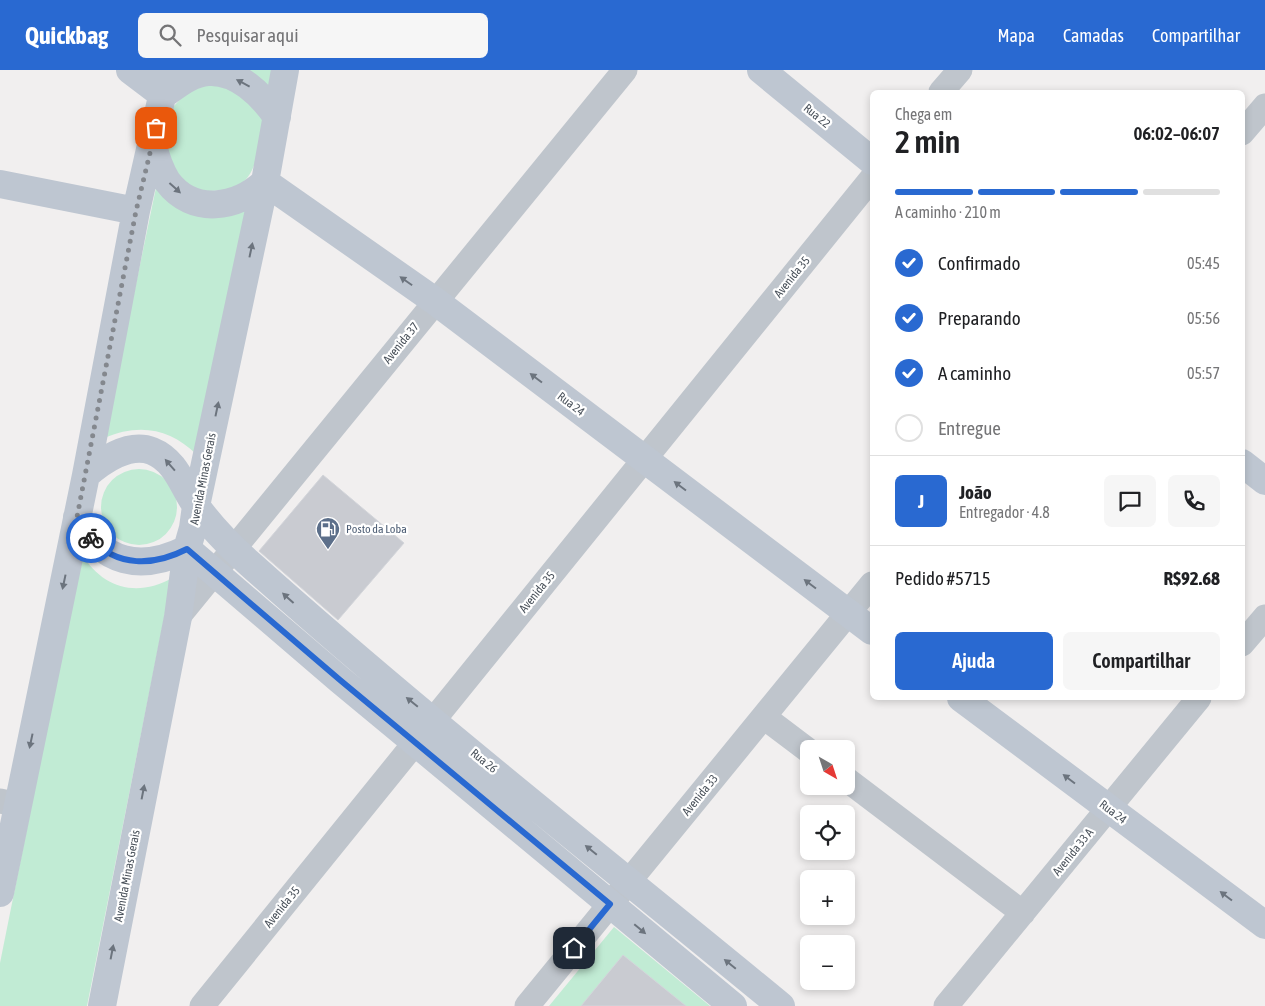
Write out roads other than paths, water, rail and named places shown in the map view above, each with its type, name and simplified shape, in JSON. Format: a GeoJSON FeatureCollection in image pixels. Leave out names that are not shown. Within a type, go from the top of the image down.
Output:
{"type":"FeatureCollection","features":[{"type":"Feature","properties":{"kind":"street"},"geometry":{"type":"LineString","coordinates":[[130,70],[166,82],[208,71],[229,76],[248,85],[265,99],[277,117]]}},
{"type":"Feature","properties":{"kind":"street","name":"Avenida 37"},"geometry":{"type":"LineString","coordinates":[[178,616],[234,550],[625,70]]}},
{"type":"Feature","properties":{"kind":"street","name":"Rua 22"},"geometry":{"type":"LineString","coordinates":[[761,70],[870,159]]}},
{"type":"Feature","properties":{"kind":"street"},"geometry":{"type":"LineString","coordinates":[[943,90],[960,70]]}},
{"type":"Feature","properties":{"kind":"street","name":"Avenida Minas Gerais"},"geometry":{"type":"LineString","coordinates":[[105,1004],[178,616],[187,549],[266,182],[277,117],[287,75]]}},
{"type":"Feature","properties":{"kind":"street"},"geometry":{"type":"LineString","coordinates":[[0,893],[9,803],[77,517],[136,211],[153,145],[166,82]]}},
{"type":"Feature","properties":{"kind":"street"},"geometry":{"type":"LineString","coordinates":[[1245,130],[1265,107]]}},
{"type":"Feature","properties":{"kind":"street"},"geometry":{"type":"LineString","coordinates":[[153,145],[159,166],[168,182],[182,194],[198,202],[216,205],[235,202],[252,194],[266,182]]}},
{"type":"Feature","properties":{"kind":"street","name":"Avenida 35"},"geometry":{"type":"LineString","coordinates":[[202,1006],[870,180]]}},
{"type":"Feature","properties":{"kind":"street","name":"Rua 24"},"geometry":{"type":"LineString","coordinates":[[266,182],[435,301],[870,629]]}},
{"type":"Feature","properties":{"kind":"street"},"geometry":{"type":"LineString","coordinates":[[0,184],[136,211]]}},
{"type":"Feature","properties":{"kind":"street"},"geometry":{"type":"LineString","coordinates":[[86,475],[104,460],[126,451],[150,450],[166,459],[180,477],[196,506]]}},
{"type":"Feature","properties":{"kind":"street"},"geometry":{"type":"LineString","coordinates":[[1245,465],[1265,481]]}},
{"type":"Feature","properties":{"kind":"street","name":"Rua 26"},"geometry":{"type":"LineString","coordinates":[[196,506],[234,550],[323,629],[629,881],[751,996],[781,1006]]}},
{"type":"Feature","properties":{"kind":"street"},"geometry":{"type":"LineString","coordinates":[[77,517],[86,533],[98,546],[112,555],[128,561],[146,563],[163,560],[187,549],[214,574],[733,1006]]}},
{"type":"Feature","properties":{"kind":"street","name":"Avenida 33"},"geometry":{"type":"LineString","coordinates":[[527,1006],[870,587]]}},
{"type":"Feature","properties":{"kind":"street"},"geometry":{"type":"LineString","coordinates":[[1245,640],[1265,617]]}},
{"type":"Feature","properties":{"kind":"street"},"geometry":{"type":"LineString","coordinates":[[306,651],[323,629]]}},
{"type":"Feature","properties":{"kind":"street","name":"Rua 24"},"geometry":{"type":"LineString","coordinates":[[964,700],[1265,926]]}},
{"type":"Feature","properties":{"kind":"street","name":"Avenida 33 A"},"geometry":{"type":"LineString","coordinates":[[946,1006],[1197,700]]}},
{"type":"Feature","properties":{"kind":"street"},"geometry":{"type":"LineString","coordinates":[[764,717],[800,744]]}},
{"type":"Feature","properties":{"kind":"street"},"geometry":{"type":"LineString","coordinates":[[855,786],[1023,913]]}},
{"type":"Feature","properties":{"kind":"place","name":"Posto da Loba"},"geometry":{"type":"Point","coordinates":[328,550]}}]}
